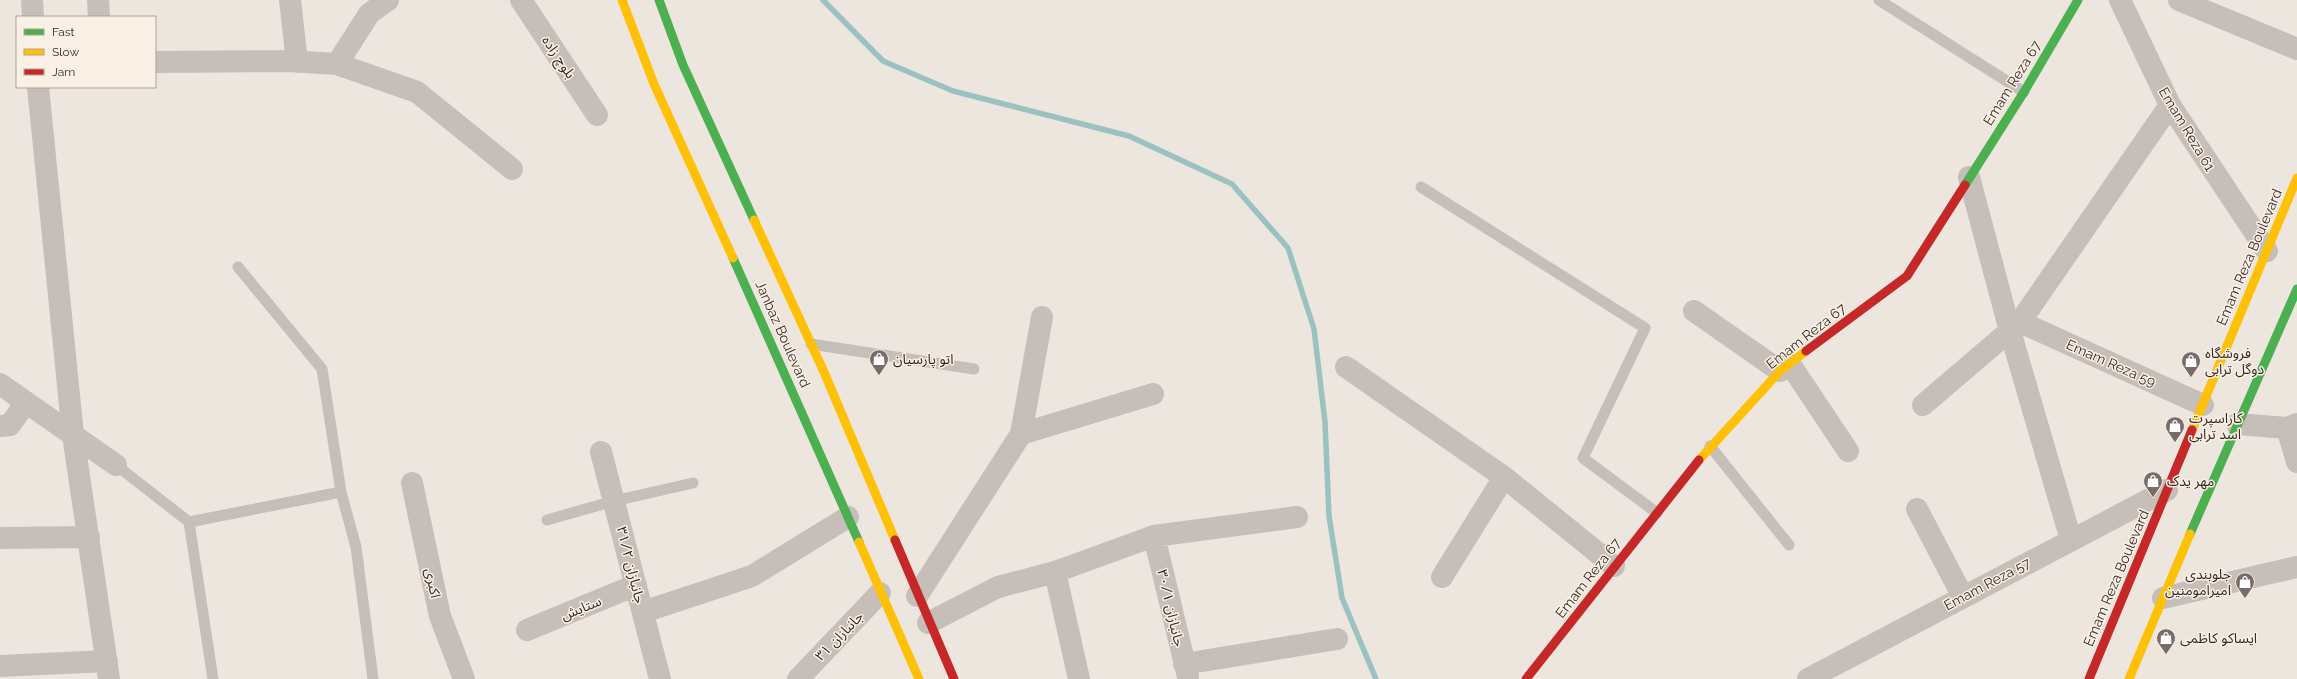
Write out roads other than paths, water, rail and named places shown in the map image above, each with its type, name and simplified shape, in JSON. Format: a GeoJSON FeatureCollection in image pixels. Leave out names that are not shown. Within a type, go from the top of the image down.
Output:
{"type":"FeatureCollection","features":[{"type":"Feature","properties":{"kind":"main road","name":"Janbaz Boulevard"},"geometry":{"type":"LineString","coordinates":[[622,0],[654,84],[796,387],[880,593],[919,679]]}},
{"type":"Feature","properties":{"kind":"main road","name":"Janbaz Boulevard"},"geometry":{"type":"LineString","coordinates":[[659,0],[683,65],[811,344],[821,374],[928,623],[954,679]]}},
{"type":"Feature","properties":{"kind":"main road","name":"Emam Reza 67"},"geometry":{"type":"LineString","coordinates":[[1526,679],[1710,446],[1785,367],[1907,276],[2024,92],[2078,0]]}},
{"type":"Feature","properties":{"kind":"main road","name":"Emam Reza Boulevard"},"geometry":{"type":"LineString","coordinates":[[2089,679],[2297,178]]}},
{"type":"Feature","properties":{"kind":"main road"},"geometry":{"type":"LineString","coordinates":[[2129,679],[2236,424],[2297,288]]}},
{"type":"Feature","properties":{"kind":"street"},"geometry":{"type":"LineString","coordinates":[[32,0],[33,16]]}},
{"type":"Feature","properties":{"kind":"street"},"geometry":{"type":"LineString","coordinates":[[98,0],[99,16]]}},
{"type":"Feature","properties":{"kind":"street"},"geometry":{"type":"LineString","coordinates":[[290,0],[297,62]]}},
{"type":"Feature","properties":{"kind":"street"},"geometry":{"type":"LineString","coordinates":[[337,64],[369,14],[388,0]]}},
{"type":"Feature","properties":{"kind":"street","name":"بلوچ زاده"},"geometry":{"type":"LineString","coordinates":[[521,0],[597,115]]}},
{"type":"Feature","properties":{"kind":"street","name":"Emam Reza 61"},"geometry":{"type":"LineString","coordinates":[[2120,0],[2170,105],[2267,251]]}},
{"type":"Feature","properties":{"kind":"street"},"geometry":{"type":"LineString","coordinates":[[2179,0],[2297,49]]}},
{"type":"Feature","properties":{"kind":"street"},"geometry":{"type":"LineString","coordinates":[[156,62],[297,62],[337,64],[417,92],[512,169]]}},
{"type":"Feature","properties":{"kind":"street"},"geometry":{"type":"LineString","coordinates":[[0,666],[108,670],[73,435],[38,88]]}},
{"type":"Feature","properties":{"kind":"street"},"geometry":{"type":"LineString","coordinates":[[1923,405],[2015,326],[2170,105]]}},
{"type":"Feature","properties":{"kind":"street"},"geometry":{"type":"LineString","coordinates":[[1970,177],[2015,326],[2071,540]]}},
{"type":"Feature","properties":{"kind":"street"},"geometry":{"type":"LineString","coordinates":[[1694,311],[1785,367],[1848,450]]}},
{"type":"Feature","properties":{"kind":"street"},"geometry":{"type":"LineString","coordinates":[[917,596],[1021,434],[1042,317]]}},
{"type":"Feature","properties":{"kind":"street","name":"Emam Reza 59"},"geometry":{"type":"LineString","coordinates":[[2015,326],[2203,404]]}},
{"type":"Feature","properties":{"kind":"street"},"geometry":{"type":"LineString","coordinates":[[1346,367],[1504,477],[1614,566]]}},
{"type":"Feature","properties":{"kind":"street"},"geometry":{"type":"LineString","coordinates":[[0,384],[116,465]]}},
{"type":"Feature","properties":{"kind":"street"},"geometry":{"type":"LineString","coordinates":[[1021,434],[1153,394]]}},
{"type":"Feature","properties":{"kind":"street"},"geometry":{"type":"LineString","coordinates":[[0,426],[10,425],[26,402]]}},
{"type":"Feature","properties":{"kind":"street"},"geometry":{"type":"LineString","coordinates":[[2236,424],[2292,426],[2297,462]]}},
{"type":"Feature","properties":{"kind":"street","name":"جانبازان ۳۱/۲"},"geometry":{"type":"LineString","coordinates":[[601,452],[660,679]]}},
{"type":"Feature","properties":{"kind":"street"},"geometry":{"type":"LineString","coordinates":[[1442,577],[1504,477]]}},
{"type":"Feature","properties":{"kind":"street","name":"اکبری"},"geometry":{"type":"LineString","coordinates":[[412,483],[440,616],[464,679]]}},
{"type":"Feature","properties":{"kind":"street","name":"Emam Reza 57"},"geometry":{"type":"LineString","coordinates":[[1819,676],[1963,597],[2167,490]]}},
{"type":"Feature","properties":{"kind":"street"},"geometry":{"type":"LineString","coordinates":[[1917,509],[1963,597]]}},
{"type":"Feature","properties":{"kind":"street"},"geometry":{"type":"LineString","coordinates":[[643,612],[752,576],[848,517]]}},
{"type":"Feature","properties":{"kind":"street"},"geometry":{"type":"LineString","coordinates":[[928,623],[998,587],[1055,572],[1154,536],[1297,517]]}},
{"type":"Feature","properties":{"kind":"street"},"geometry":{"type":"LineString","coordinates":[[0,538],[89,536]]}},
{"type":"Feature","properties":{"kind":"street","name":"جانبازان ۳۰/۱"},"geometry":{"type":"LineString","coordinates":[[1154,536],[1186,672]]}},
{"type":"Feature","properties":{"kind":"street"},"geometry":{"type":"LineString","coordinates":[[2163,598],[2297,567]]}},
{"type":"Feature","properties":{"kind":"street"},"geometry":{"type":"LineString","coordinates":[[1055,572],[1079,679]]}},
{"type":"Feature","properties":{"kind":"street","name":"ستایش"},"geometry":{"type":"LineString","coordinates":[[527,630],[636,586]]}},
{"type":"Feature","properties":{"kind":"street","name":"جانبازان ۳۱"},"geometry":{"type":"LineString","coordinates":[[798,679],[880,593]]}},
{"type":"Feature","properties":{"kind":"street"},"geometry":{"type":"LineString","coordinates":[[1186,672],[1337,639]]}},
{"type":"Feature","properties":{"kind":"lane"},"geometry":{"type":"LineString","coordinates":[[1879,0],[2024,92]]}},
{"type":"Feature","properties":{"kind":"lane"},"geometry":{"type":"LineString","coordinates":[[1421,187],[1645,328],[1583,458],[1657,513]]}},
{"type":"Feature","properties":{"kind":"lane"},"geometry":{"type":"LineString","coordinates":[[238,267],[322,369],[341,492],[356,547],[373,679]]}},
{"type":"Feature","properties":{"kind":"lane"},"geometry":{"type":"LineString","coordinates":[[811,344],[974,368]]}},
{"type":"Feature","properties":{"kind":"lane"},"geometry":{"type":"LineString","coordinates":[[1710,446],[1789,545]]}},
{"type":"Feature","properties":{"kind":"lane"},"geometry":{"type":"LineString","coordinates":[[116,465],[189,522],[213,679]]}},
{"type":"Feature","properties":{"kind":"lane"},"geometry":{"type":"LineString","coordinates":[[547,520],[614,501],[693,482]]}},
{"type":"Feature","properties":{"kind":"lane"},"geometry":{"type":"LineString","coordinates":[[189,522],[341,492]]}},
{"type":"Feature","properties":{"kind":"waterway"},"geometry":{"type":"LineString","coordinates":[[823,0],[883,61],[953,91],[1129,136],[1232,184],[1288,248],[1314,329],[1325,422],[1329,516],[1342,598],[1376,679]]}},
{"type":"Feature","properties":{"kind":"place","name":"اتو پارسیان"},"geometry":{"type":"Point","coordinates":[879,376]}},
{"type":"Feature","properties":{"kind":"place","name":"فروشگاه دوگل ترابی"},"geometry":{"type":"Point","coordinates":[2191,378]}},
{"type":"Feature","properties":{"kind":"place","name":"کاراسپرت اسد ترابی"},"geometry":{"type":"Point","coordinates":[2175,443]}},
{"type":"Feature","properties":{"kind":"place","name":"مهر یدک"},"geometry":{"type":"Point","coordinates":[2153,498]}},
{"type":"Feature","properties":{"kind":"place","name":"جلوبندی امیرامومنین"},"geometry":{"type":"Point","coordinates":[2245,599]}},
{"type":"Feature","properties":{"kind":"place","name":"ایساکو کاظمی"},"geometry":{"type":"Point","coordinates":[2166,655]}}]}
